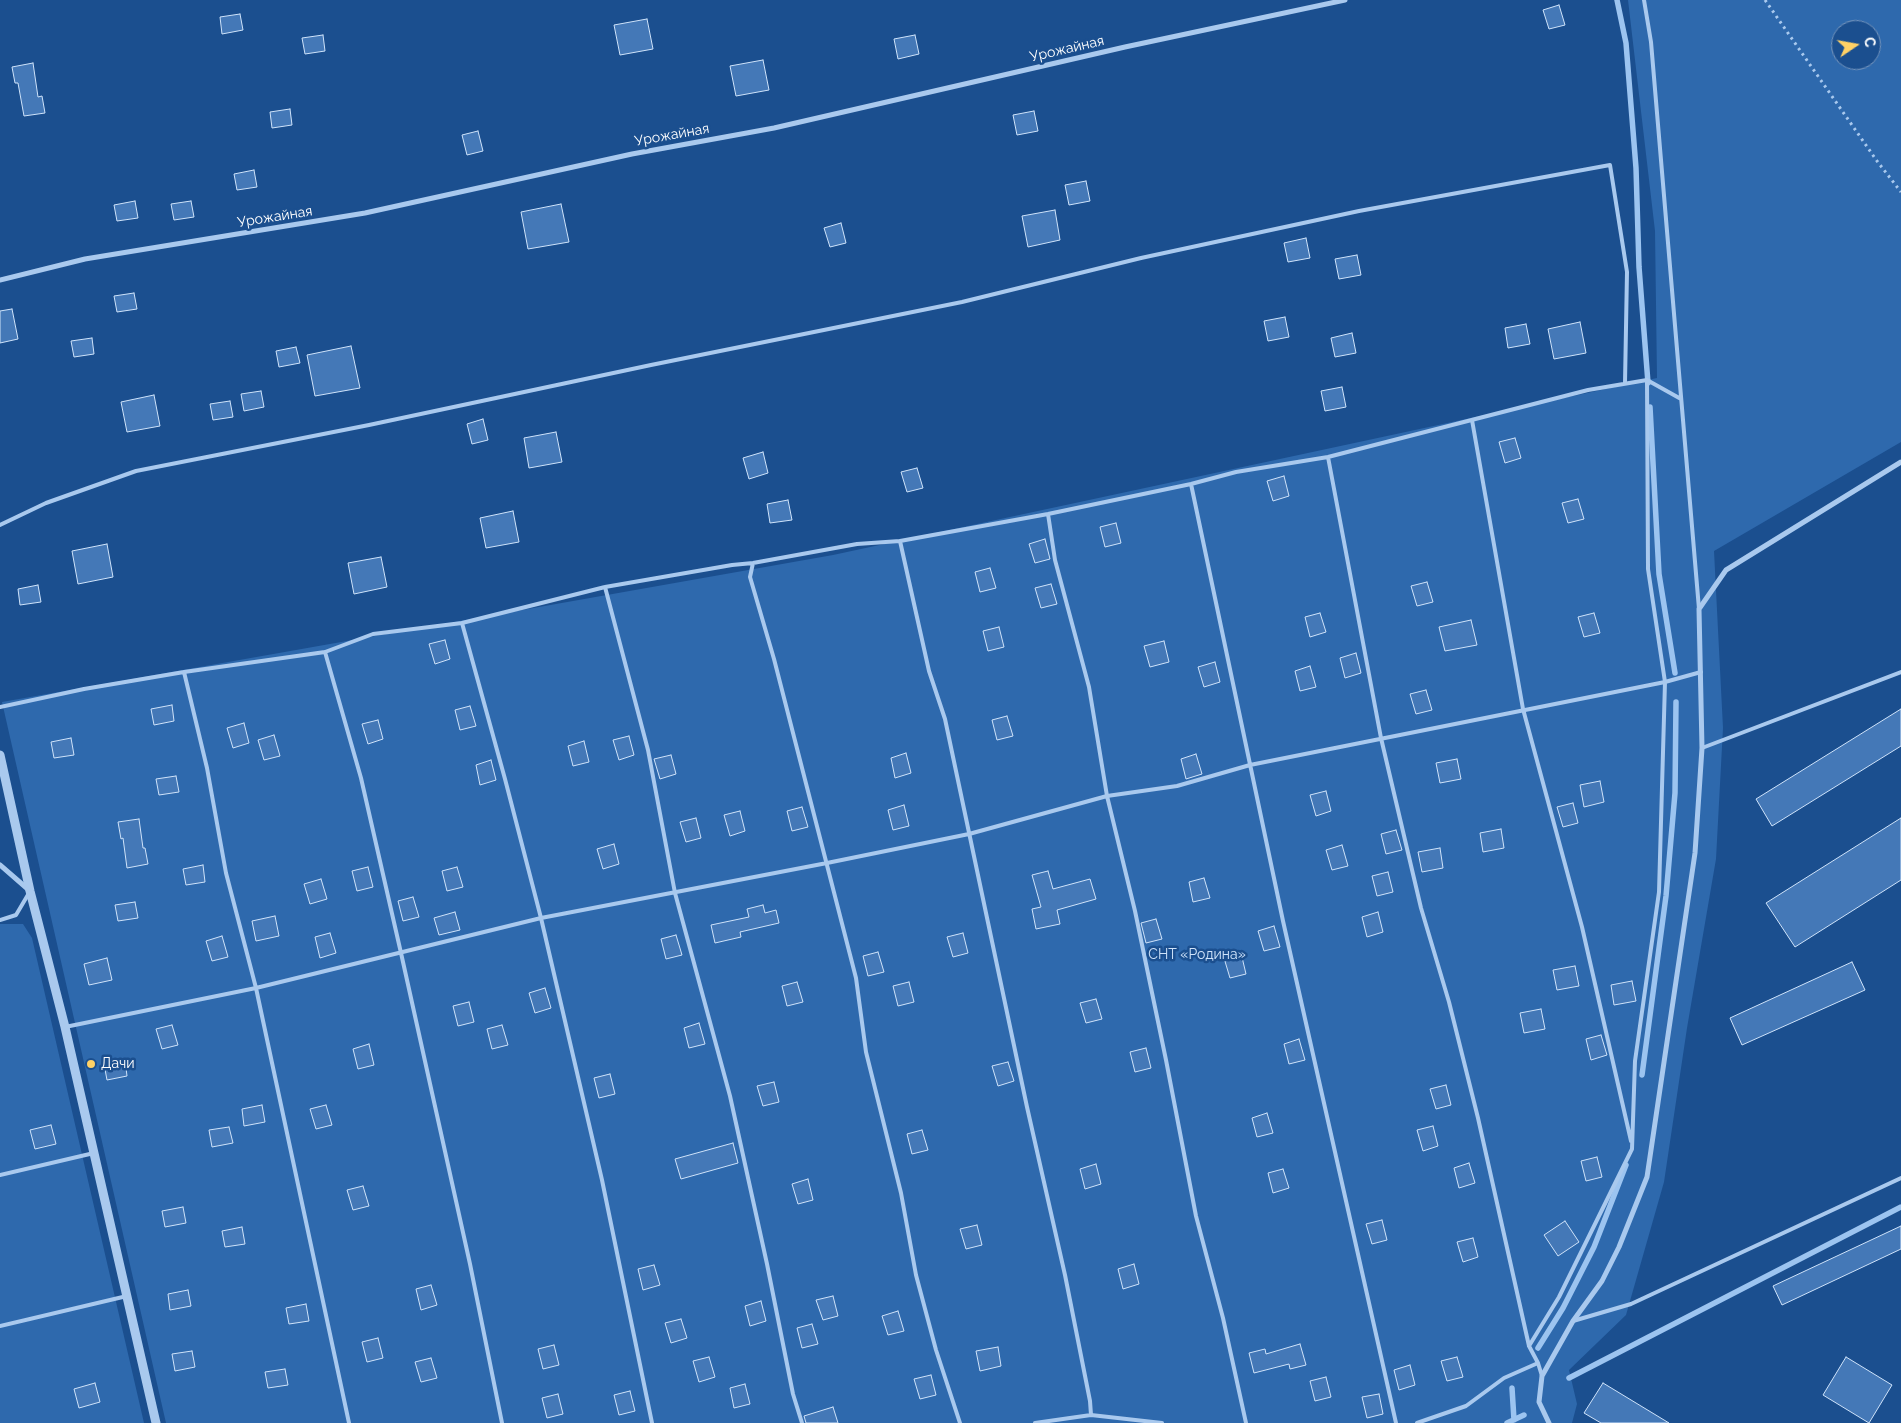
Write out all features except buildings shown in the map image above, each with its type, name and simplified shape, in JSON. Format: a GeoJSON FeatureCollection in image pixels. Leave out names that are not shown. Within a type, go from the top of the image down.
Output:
{"type":"FeatureCollection","features":[{"type":"Feature","properties":{"kind":"street","name":"Урожайная"},"geometry":{"type":"LineString","coordinates":[[0,280],[85,259],[364,214],[632,154],[774,128],[1115,50],[1345,0]]}},
{"type":"Feature","properties":{"kind":"street"},"geometry":{"type":"LineString","coordinates":[[1549,1423],[1539,1402],[1542,1376],[1573,1321],[1602,1281],[1611,1264],[1647,1177],[1695,853],[1702,748],[1699,610],[1726,570],[1901,462]]}},
{"type":"Feature","properties":{"kind":"street"},"geometry":{"type":"LineString","coordinates":[[0,755],[30,891],[65,1027],[156,1423]]}},
{"type":"Feature","properties":{"kind":"street"},"geometry":{"type":"LineString","coordinates":[[0,865],[30,891]]}},
{"type":"Feature","properties":{"kind":"lane"},"geometry":{"type":"LineString","coordinates":[[1644,0],[1651,42],[1699,610]]}},
{"type":"Feature","properties":{"kind":"lane"},"geometry":{"type":"LineString","coordinates":[[0,525],[46,503],[136,471],[369,425],[962,302],[1141,258],[1360,212],[1610,165],[1627,272],[1625,383]]}},
{"type":"Feature","properties":{"kind":"lane"},"geometry":{"type":"LineString","coordinates":[[0,706],[184,672],[325,652],[373,634],[462,623],[605,587],[857,544],[900,540],[1048,514],[1191,484],[1236,472],[1328,457],[1551,399],[1625,383],[1647,380],[1681,399]]}},
{"type":"Feature","properties":{"kind":"lane"},"geometry":{"type":"LineString","coordinates":[[1529,1346],[1559,1296],[1632,1148],[1635,1062],[1659,892],[1665,682],[1648,569],[1647,380]]}},
{"type":"Feature","properties":{"kind":"lane"},"geometry":{"type":"LineString","coordinates":[[1472,420],[1523,709],[1582,927],[1632,1148]]}},
{"type":"Feature","properties":{"kind":"lane"},"geometry":{"type":"LineString","coordinates":[[1328,457],[1381,738],[1421,908],[1449,1002],[1478,1118],[1529,1346],[1542,1376]]}},
{"type":"Feature","properties":{"kind":"lane"},"geometry":{"type":"LineString","coordinates":[[1191,484],[1283,921],[1396,1423]]}},
{"type":"Feature","properties":{"kind":"lane"},"geometry":{"type":"LineString","coordinates":[[1048,514],[1055,560],[1089,687],[1106,796],[1148,976],[1196,1216],[1223,1318],[1246,1423]]}},
{"type":"Feature","properties":{"kind":"lane"},"geometry":{"type":"LineString","coordinates":[[900,540],[929,671],[945,719],[1027,1107],[1067,1283],[1090,1401],[1091,1416]]}},
{"type":"Feature","properties":{"kind":"lane"},"geometry":{"type":"LineString","coordinates":[[753,563],[750,578],[774,659],[856,978],[866,1052],[901,1193],[916,1275],[936,1350],[960,1423]]}},
{"type":"Feature","properties":{"kind":"lane"},"geometry":{"type":"LineString","coordinates":[[605,587],[648,750],[675,892],[730,1096],[793,1394],[802,1423]]}},
{"type":"Feature","properties":{"kind":"lane"},"geometry":{"type":"LineString","coordinates":[[462,623],[541,918],[602,1180],[652,1423]]}},
{"type":"Feature","properties":{"kind":"lane"},"geometry":{"type":"LineString","coordinates":[[325,652],[361,778],[470,1264],[502,1423]]}},
{"type":"Feature","properties":{"kind":"lane"},"geometry":{"type":"LineString","coordinates":[[184,672],[207,768],[226,874],[256,988],[349,1423]]}},
{"type":"Feature","properties":{"kind":"lane"},"geometry":{"type":"LineString","coordinates":[[65,1027],[256,988],[541,918],[827,864],[969,834],[1106,796],[1177,786],[1250,764],[1665,682],[1701,672]]}},
{"type":"Feature","properties":{"kind":"lane"},"geometry":{"type":"LineString","coordinates":[[1702,748],[1901,672]]}},
{"type":"Feature","properties":{"kind":"lane"},"geometry":{"type":"LineString","coordinates":[[0,920],[16,915],[30,891]]}},
{"type":"Feature","properties":{"kind":"lane"},"geometry":{"type":"LineString","coordinates":[[0,1175],[94,1153]]}},
{"type":"Feature","properties":{"kind":"lane"},"geometry":{"type":"LineString","coordinates":[[1573,1321],[1630,1304],[1901,1178]]}},
{"type":"Feature","properties":{"kind":"lane"},"geometry":{"type":"LineString","coordinates":[[0,1326],[127,1296]]}},
{"type":"Feature","properties":{"kind":"lane"},"geometry":{"type":"LineString","coordinates":[[1417,1423],[1466,1406],[1504,1378],[1538,1363]]}},
{"type":"Feature","properties":{"kind":"lane"},"geometry":{"type":"LineString","coordinates":[[1035,1423],[1091,1416],[1162,1423]]}},
{"type":"Feature","properties":{"kind":"path"},"geometry":{"type":"LineString","coordinates":[[1765,0],[1901,192]]}},
{"type":"Feature","properties":{"kind":"green space","name":"СНТ «Родина»"},"geometry":{"type":"Polygon","coordinates":[[[1628,0],[1901,0],[1901,442],[1714,551],[1723,728],[1716,859],[1687,1028],[1664,1182],[1626,1315],[1569,1370],[1577,1404],[1572,1423],[166,1423],[2,702],[833,555],[1657,378],[1655,231],[1628,0]]]}},
{"type":"Feature","properties":{"kind":"green space"},"geometry":{"type":"Polygon","coordinates":[[[0,924],[23,924],[32,938],[144,1423],[0,1423],[0,924]]]}},
{"type":"Feature","properties":{"kind":"waterway"},"geometry":{"type":"LineString","coordinates":[[1617,0],[1626,43],[1636,168],[1639,267],[1648,383]]}},
{"type":"Feature","properties":{"kind":"waterway"},"geometry":{"type":"LineString","coordinates":[[1650,407],[1659,574],[1675,673]]}},
{"type":"Feature","properties":{"kind":"waterway"},"geometry":{"type":"LineString","coordinates":[[1642,1075],[1666,896],[1675,793],[1676,702]]}},
{"type":"Feature","properties":{"kind":"waterway"},"geometry":{"type":"LineString","coordinates":[[1538,1348],[1563,1308],[1594,1247],[1626,1165]]}},
{"type":"Feature","properties":{"kind":"waterway"},"geometry":{"type":"LineString","coordinates":[[1569,1378],[1901,1207]]}},
{"type":"Feature","properties":{"kind":"waterway"},"geometry":{"type":"LineString","coordinates":[[1512,1388],[1514,1420]]}},
{"type":"Feature","properties":{"kind":"waterway"},"geometry":{"type":"LineString","coordinates":[[1507,1423],[1524,1415]]}},
{"type":"Feature","properties":{"kind":"place","name":"Дачи"},"geometry":{"type":"Point","coordinates":[91,1064]}}]}
